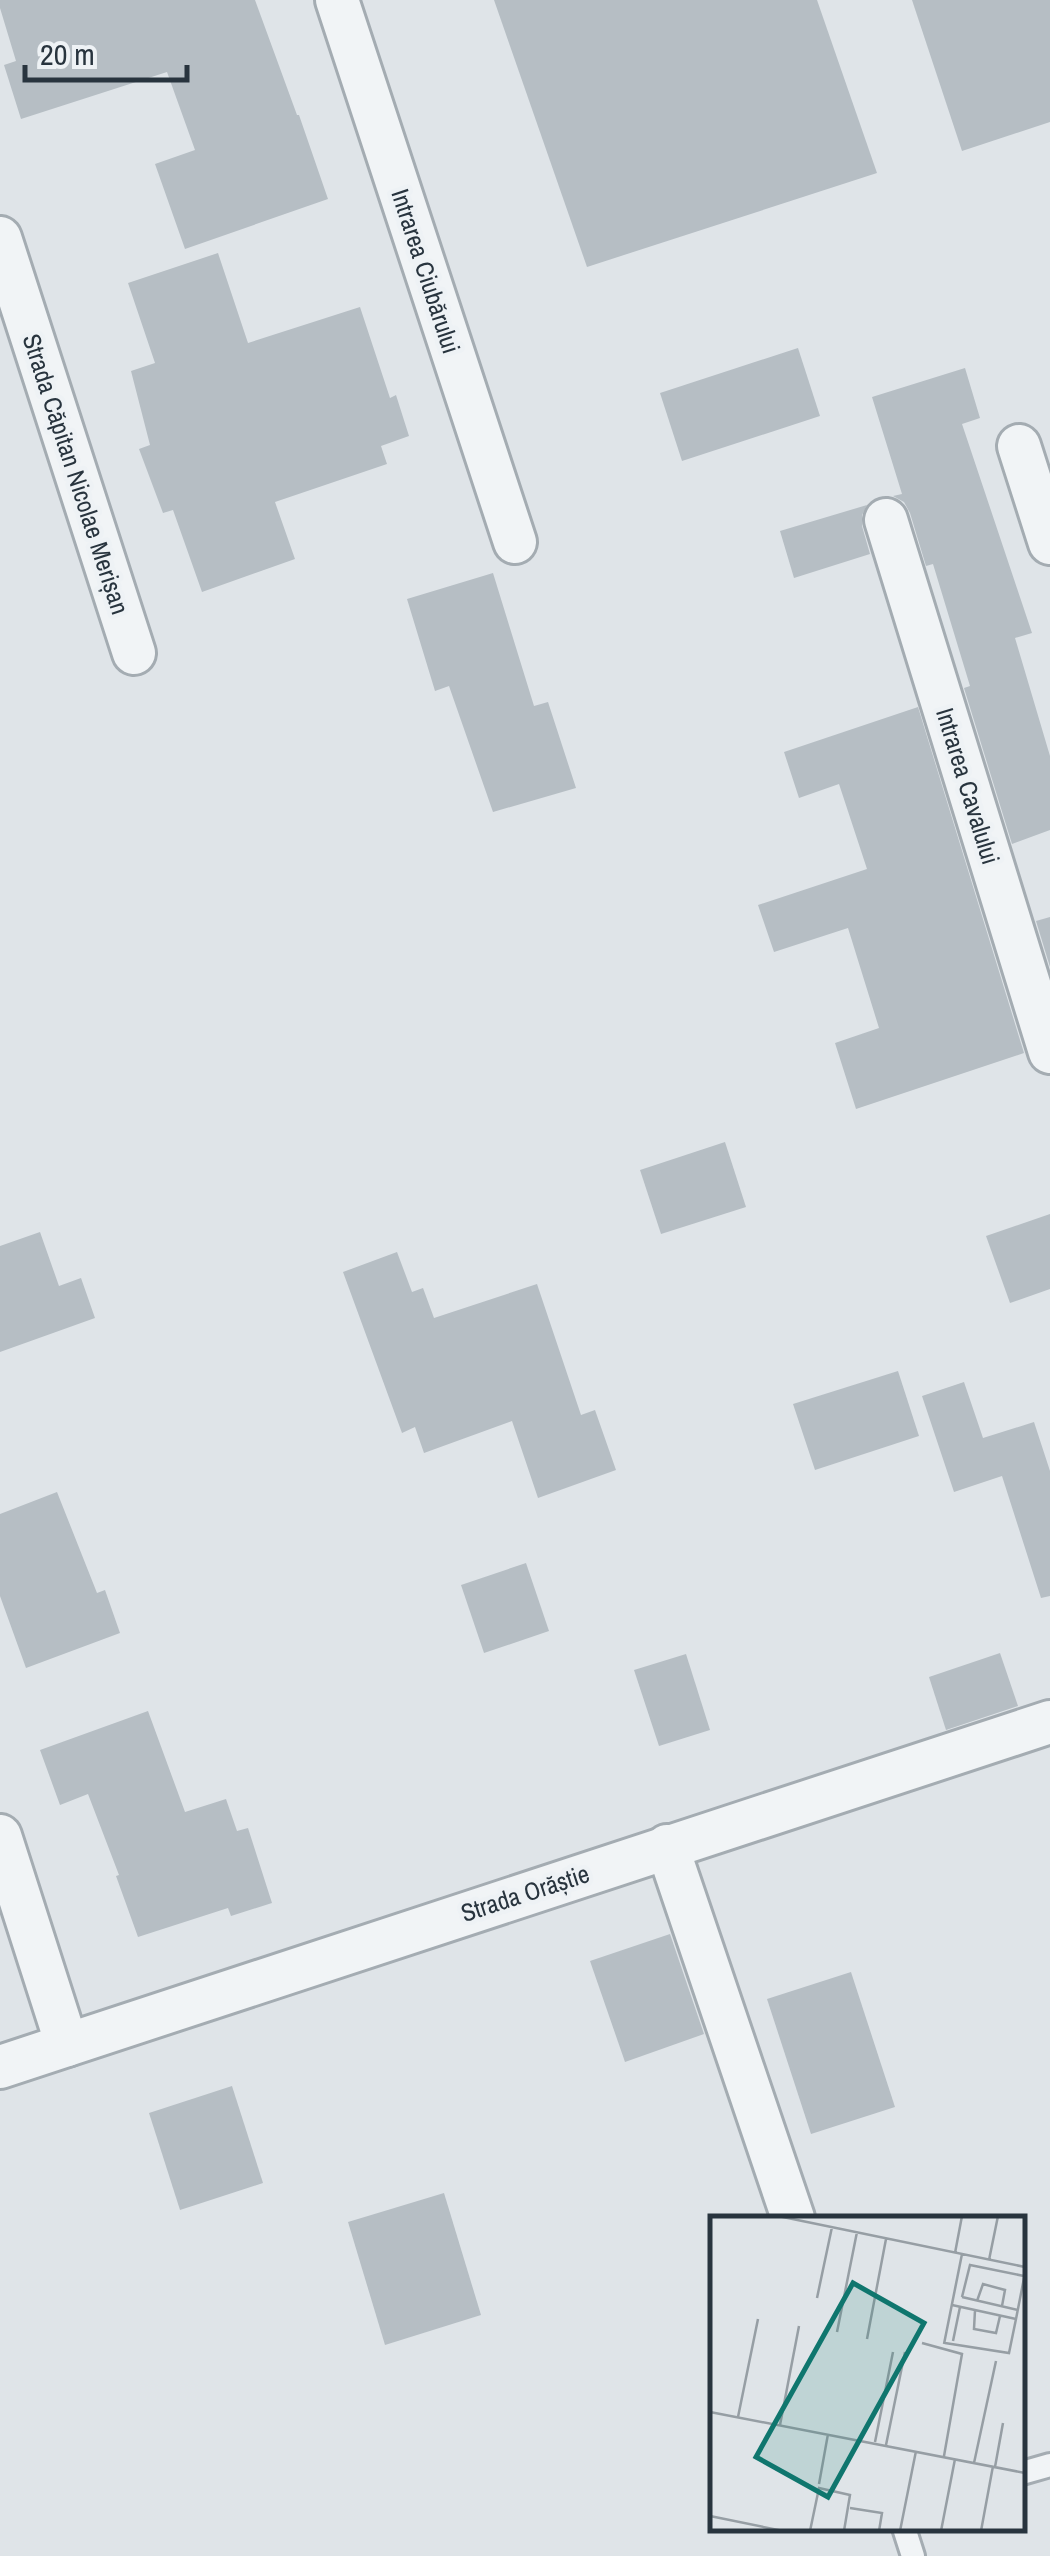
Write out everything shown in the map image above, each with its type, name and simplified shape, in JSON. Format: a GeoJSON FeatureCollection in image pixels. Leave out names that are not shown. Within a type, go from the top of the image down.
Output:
{"type":"FeatureCollection","features":[{"type":"Feature","properties":{"kind":"street","name":"Intrarea Ciubărului"},"geometry":{"type":"LineString","coordinates":[[337,0],[516,542]]}},
{"type":"Feature","properties":{"kind":"street","name":"Strada Căpitan Nicolae Merișan"},"geometry":{"type":"LineString","coordinates":[[0,238],[134,652]]}},
{"type":"Feature","properties":{"kind":"street"},"geometry":{"type":"LineString","coordinates":[[1020,446],[1050,543]]}},
{"type":"Feature","properties":{"kind":"street","name":"Intrarea Cavalului"},"geometry":{"type":"LineString","coordinates":[[886,520],[1050,1052]]}},
{"type":"Feature","properties":{"kind":"street","name":"Strada Orăștie"},"geometry":{"type":"LineString","coordinates":[[0,2067],[1050,1722]]}},
{"type":"Feature","properties":{"kind":"street"},"geometry":{"type":"LineString","coordinates":[[0,1836],[68,2045]]}},
{"type":"Feature","properties":{"kind":"street"},"geometry":{"type":"LineString","coordinates":[[666,1846],[793,2216]]}},
{"type":"Feature","properties":{"kind":"lane"},"geometry":{"type":"LineString","coordinates":[[1025,2473],[1050,2465]]}},
{"type":"Feature","properties":{"kind":"lane"},"geometry":{"type":"LineString","coordinates":[[905,2531],[913,2556]]}},
{"type":"Feature","properties":{"kind":"building"},"geometry":{"type":"Polygon","coordinates":[[[0,0],[255,0],[328,199],[185,249],[155,164],[195,150],[167,72],[21,119],[4,65],[16,61],[0,0]]]}},
{"type":"Feature","properties":{"kind":"building"},"geometry":{"type":"Polygon","coordinates":[[[494,0],[817,0],[877,173],[587,267],[494,0]]]}},
{"type":"Feature","properties":{"kind":"building"},"geometry":{"type":"Polygon","coordinates":[[[912,0],[1050,0],[1050,122],[962,151],[912,0]]]}},
{"type":"Feature","properties":{"kind":"building"},"geometry":{"type":"Polygon","coordinates":[[[218,253],[248,343],[360,307],[390,398],[396,395],[409,436],[381,446],[387,464],[275,502],[295,559],[202,592],[173,510],[163,513],[139,449],[150,445],[131,371],[155,363],[128,283],[218,253]]]}},
{"type":"Feature","properties":{"kind":"building"},"geometry":{"type":"Polygon","coordinates":[[[798,348],[820,416],[682,461],[660,393],[798,348]]]}},
{"type":"Feature","properties":{"kind":"building"},"geometry":{"type":"Polygon","coordinates":[[[965,368],[980,418],[962,424],[1032,633],[1015,638],[1050,756],[1050,830],[1012,844],[964,688],[970,686],[933,564],[926,566],[910,513],[904,502],[893,496],[902,494],[872,397],[965,368]]]}},
{"type":"Feature","properties":{"kind":"building"},"geometry":{"type":"Polygon","coordinates":[[[867,505],[862,526],[870,554],[794,578],[780,531],[867,505]]]}},
{"type":"Feature","properties":{"kind":"building"},"geometry":{"type":"Polygon","coordinates":[[[493,573],[534,706],[548,702],[576,788],[493,812],[449,686],[435,691],[407,599],[493,573]]]}},
{"type":"Feature","properties":{"kind":"building"},"geometry":{"type":"Polygon","coordinates":[[[918,707],[1024,1053],[856,1109],[835,1043],[879,1028],[848,928],[774,952],[758,905],[867,869],[839,784],[799,798],[784,752],[918,707]]]}},
{"type":"Feature","properties":{"kind":"building"},"geometry":{"type":"Polygon","coordinates":[[[1050,917],[1050,967],[1036,921],[1050,917]]]}},
{"type":"Feature","properties":{"kind":"building"},"geometry":{"type":"Polygon","coordinates":[[[725,1142],[746,1207],[661,1234],[640,1170],[725,1142]]]}},
{"type":"Feature","properties":{"kind":"building"},"geometry":{"type":"Polygon","coordinates":[[[1050,1214],[1050,1289],[1010,1303],[986,1236],[1050,1214]]]}},
{"type":"Feature","properties":{"kind":"building"},"geometry":{"type":"Polygon","coordinates":[[[40,1232],[59,1286],[81,1278],[95,1318],[0,1352],[0,1246],[40,1232]]]}},
{"type":"Feature","properties":{"kind":"building"},"geometry":{"type":"Polygon","coordinates":[[[397,1252],[412,1292],[423,1288],[434,1318],[537,1284],[581,1415],[595,1410],[616,1470],[538,1498],[512,1421],[424,1453],[415,1427],[402,1433],[343,1272],[397,1252]]]}},
{"type":"Feature","properties":{"kind":"building"},"geometry":{"type":"Polygon","coordinates":[[[898,1371],[919,1436],[815,1470],[793,1404],[898,1371]]]}},
{"type":"Feature","properties":{"kind":"building"},"geometry":{"type":"Polygon","coordinates":[[[964,1382],[983,1438],[1034,1422],[1050,1471],[1050,1596],[1041,1598],[1002,1476],[954,1492],[922,1396],[964,1382]]]}},
{"type":"Feature","properties":{"kind":"building"},"geometry":{"type":"Polygon","coordinates":[[[57,1492],[97,1593],[105,1590],[120,1633],[26,1668],[0,1596],[0,1514],[57,1492]]]}},
{"type":"Feature","properties":{"kind":"building"},"geometry":{"type":"Polygon","coordinates":[[[526,1563],[549,1631],[484,1653],[461,1585],[526,1563]]]}},
{"type":"Feature","properties":{"kind":"building"},"geometry":{"type":"Polygon","coordinates":[[[1000,1653],[1018,1706],[946,1730],[929,1677],[1000,1653]]]}},
{"type":"Feature","properties":{"kind":"building"},"geometry":{"type":"Polygon","coordinates":[[[686,1654],[710,1730],[659,1746],[634,1670],[686,1654]]]}},
{"type":"Feature","properties":{"kind":"building"},"geometry":{"type":"Polygon","coordinates":[[[148,1711],[185,1812],[226,1799],[237,1831],[248,1828],[272,1903],[231,1916],[228,1908],[138,1937],[88,1794],[60,1805],[40,1750],[148,1711]]]}},
{"type":"Feature","properties":{"kind":"building"},"geometry":{"type":"Polygon","coordinates":[[[670,1934],[704,2034],[625,2062],[590,1961],[670,1934]]]}},
{"type":"Feature","properties":{"kind":"building"},"geometry":{"type":"Polygon","coordinates":[[[851,1972],[895,2107],[811,2134],[767,1999],[851,1972]]]}},
{"type":"Feature","properties":{"kind":"building"},"geometry":{"type":"Polygon","coordinates":[[[232,2086],[263,2183],[180,2210],[149,2113],[232,2086]]]}},
{"type":"Feature","properties":{"kind":"building"},"geometry":{"type":"Polygon","coordinates":[[[444,2193],[481,2315],[385,2345],[348,2222],[444,2193]]]}}]}
